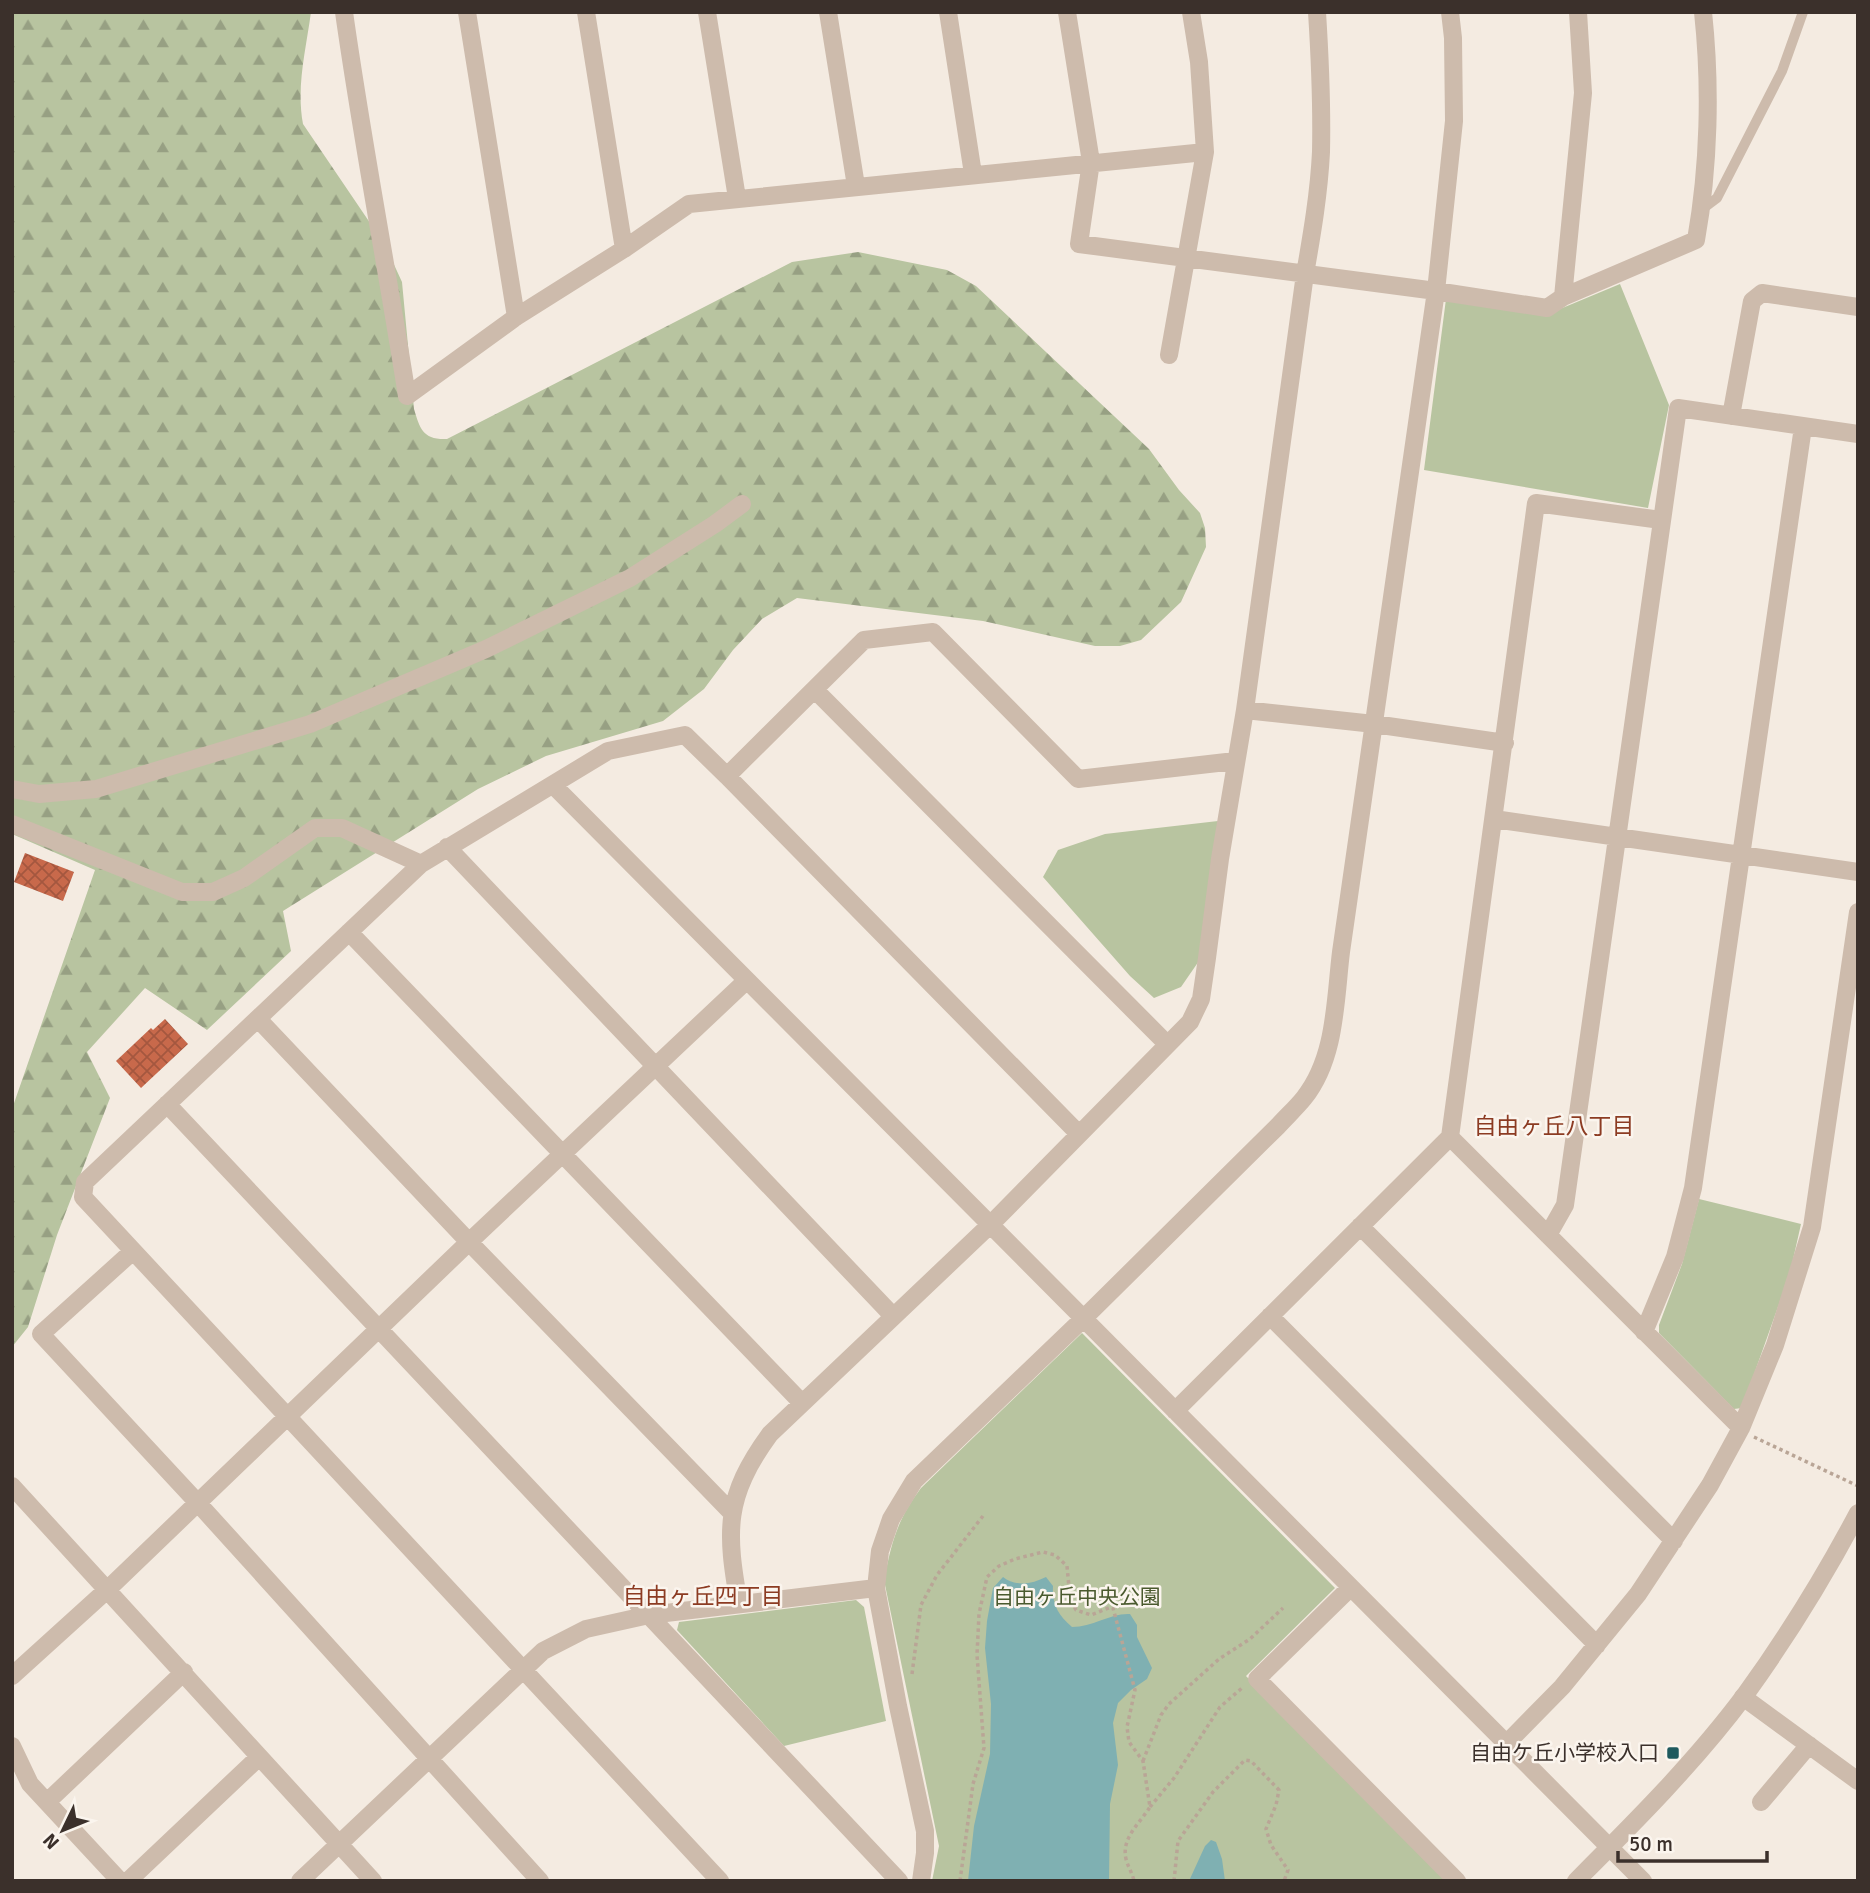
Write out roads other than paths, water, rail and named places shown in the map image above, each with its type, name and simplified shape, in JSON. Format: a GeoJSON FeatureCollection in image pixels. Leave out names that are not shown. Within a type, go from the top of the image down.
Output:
{"type":"FeatureCollection","features":[{"type":"Feature","properties":{"kind":"street"},"geometry":{"type":"LineString","coordinates":[[344,12],[360,125],[407,396],[516,317],[624,249],[689,204],[1205,152]]}},
{"type":"Feature","properties":{"kind":"street"},"geometry":{"type":"LineString","coordinates":[[467,12],[516,317]]}},
{"type":"Feature","properties":{"kind":"street"},"geometry":{"type":"LineString","coordinates":[[586,12],[624,249]]}},
{"type":"Feature","properties":{"kind":"street"},"geometry":{"type":"LineString","coordinates":[[707,12],[737,198]]}},
{"type":"Feature","properties":{"kind":"street"},"geometry":{"type":"LineString","coordinates":[[828,12],[856,186]]}},
{"type":"Feature","properties":{"kind":"street"},"geometry":{"type":"LineString","coordinates":[[948,12],[973,174]]}},
{"type":"Feature","properties":{"kind":"street"},"geometry":{"type":"LineString","coordinates":[[1068,12],[1091,162],[1079,244],[1546,308],[1563,297],[1696,240],[1701,210],[1706,73],[1703,12]]}},
{"type":"Feature","properties":{"kind":"street"},"geometry":{"type":"LineString","coordinates":[[1169,355],[1205,152],[1199,62],[1191,12]]}},
{"type":"Feature","properties":{"kind":"street"},"geometry":{"type":"LineString","coordinates":[[739,1604],[730,1552],[732,1513],[739,1487],[754,1456],[770,1434],[991,1224],[1190,1022],[1201,999],[1235,761],[1245,710],[1313,225],[1321,153],[1321,72],[1317,12]]}},
{"type":"Feature","properties":{"kind":"street"},"geometry":{"type":"LineString","coordinates":[[921,1881],[925,1831],[876,1588],[880,1551],[891,1519],[914,1481],[1084,1318],[1305,1098],[1322,1068],[1332,1033],[1341,952],[1436,291],[1454,121],[1450,12]]}},
{"type":"Feature","properties":{"kind":"street"},"geometry":{"type":"LineString","coordinates":[[1563,297],[1583,93],[1578,12]]}},
{"type":"Feature","properties":{"kind":"street"},"geometry":{"type":"LineString","coordinates":[[1731,416],[1752,301],[1762,293],[1858,307]]}},
{"type":"Feature","properties":{"kind":"street"},"geometry":{"type":"LineString","coordinates":[[1548,1235],[1565,1205],[1678,408],[1858,434]]}},
{"type":"Feature","properties":{"kind":"street"},"geometry":{"type":"LineString","coordinates":[[1644,1332],[1675,1257],[1693,1188],[1803,427]]}},
{"type":"Feature","properties":{"kind":"street"},"geometry":{"type":"LineString","coordinates":[[1175,1411],[1450,1137],[1536,503],[1661,520]]}},
{"type":"Feature","properties":{"kind":"street"},"geometry":{"type":"LineString","coordinates":[[12,789],[39,794],[96,789],[310,724],[486,649],[630,578],[742,504]]}},
{"type":"Feature","properties":{"kind":"street"},"geometry":{"type":"LineString","coordinates":[[727,776],[864,640],[933,632],[1079,779],[1235,761]]}},
{"type":"Feature","properties":{"kind":"street"},"geometry":{"type":"LineString","coordinates":[[815,690],[1167,1044]]}},
{"type":"Feature","properties":{"kind":"street"},"geometry":{"type":"LineString","coordinates":[[1245,710],[1374,723],[1504,743]]}},
{"type":"Feature","properties":{"kind":"street"},"geometry":{"type":"LineString","coordinates":[[720,1881],[83,1197],[85,1182],[421,864],[608,751],[685,735],[1078,1133]]}},
{"type":"Feature","properties":{"kind":"street"},"geometry":{"type":"LineString","coordinates":[[554,786],[1643,1881]]}},
{"type":"Feature","properties":{"kind":"street"},"geometry":{"type":"LineString","coordinates":[[1494,818],[1858,872]]}},
{"type":"Feature","properties":{"kind":"street"},"geometry":{"type":"LineString","coordinates":[[12,824],[182,892],[213,892],[244,878],[314,828],[342,828],[421,864]]}},
{"type":"Feature","properties":{"kind":"street"},"geometry":{"type":"LineString","coordinates":[[447,847],[893,1316]]}},
{"type":"Feature","properties":{"kind":"street"},"geometry":{"type":"LineString","coordinates":[[1506,1744],[1562,1687],[1638,1594],[1710,1485],[1741,1428],[1775,1345],[1812,1227],[1858,912]]}},
{"type":"Feature","properties":{"kind":"street"},"geometry":{"type":"LineString","coordinates":[[349,932],[801,1402]]}},
{"type":"Feature","properties":{"kind":"street"},"geometry":{"type":"LineString","coordinates":[[12,1676],[108,1589],[469,1242],[746,981]]}},
{"type":"Feature","properties":{"kind":"street"},"geometry":{"type":"LineString","coordinates":[[258,1019],[469,1242],[732,1513]]}},
{"type":"Feature","properties":{"kind":"street"},"geometry":{"type":"LineString","coordinates":[[167,1104],[899,1881]]}},
{"type":"Feature","properties":{"kind":"street"},"geometry":{"type":"LineString","coordinates":[[1450,1137],[1741,1428]]}},
{"type":"Feature","properties":{"kind":"street"},"geometry":{"type":"LineString","coordinates":[[1360,1226],[1674,1541]]}},
{"type":"Feature","properties":{"kind":"street"},"geometry":{"type":"LineString","coordinates":[[133,1251],[41,1334],[540,1881]]}},
{"type":"Feature","properties":{"kind":"street"},"geometry":{"type":"LineString","coordinates":[[1270,1316],[1597,1645]]}},
{"type":"Feature","properties":{"kind":"street"},"geometry":{"type":"LineString","coordinates":[[12,1486],[373,1881]]}},
{"type":"Feature","properties":{"kind":"street"},"geometry":{"type":"LineString","coordinates":[[1576,1881],[1684,1769],[1743,1697],[1828,1570],[1858,1513]]}},
{"type":"Feature","properties":{"kind":"street"},"geometry":{"type":"LineString","coordinates":[[300,1881],[543,1651],[586,1629],[649,1615],[876,1588]]}},
{"type":"Feature","properties":{"kind":"street"},"geometry":{"type":"LineString","coordinates":[[1350,1588],[1257,1679],[1457,1881]]}},
{"type":"Feature","properties":{"kind":"street"},"geometry":{"type":"LineString","coordinates":[[47,1802],[184,1672]]}},
{"type":"Feature","properties":{"kind":"street"},"geometry":{"type":"LineString","coordinates":[[1743,1697],[1858,1781]]}},
{"type":"Feature","properties":{"kind":"street"},"geometry":{"type":"LineString","coordinates":[[1761,1802],[1809,1745]]}},
{"type":"Feature","properties":{"kind":"street"},"geometry":{"type":"LineString","coordinates":[[12,1746],[30,1784],[109,1877]]}},
{"type":"Feature","properties":{"kind":"street"},"geometry":{"type":"LineString","coordinates":[[128,1881],[260,1757]]}},
{"type":"Feature","properties":{"kind":"lane"},"geometry":{"type":"LineString","coordinates":[[1701,210],[1717,198],[1782,71],[1803,12]]}},
{"type":"Feature","properties":{"kind":"water"},"geometry":{"type":"Polygon","coordinates":[[[1003,1577],[1024,1583],[1046,1577],[1053,1586],[1057,1609],[1072,1627],[1130,1614],[1137,1625],[1137,1637],[1152,1668],[1147,1679],[1118,1703],[1113,1723],[1118,1765],[1110,1804],[1109,1881],[968,1881],[974,1826],[990,1754],[991,1704],[985,1648],[987,1621],[993,1588],[1003,1577]]]}},
{"type":"Feature","properties":{"kind":"water"},"geometry":{"type":"Polygon","coordinates":[[[1211,1840],[1216,1842],[1222,1859],[1225,1881],[1189,1881],[1205,1846],[1211,1840]]]}},
{"type":"Feature","properties":{"kind":"place","name":"自由ケ丘小学校入口"},"geometry":{"type":"Point","coordinates":[1673,1753]}},
{"type":"Feature","properties":{"kind":"district","name":"自由ヶ丘八丁目"},"geometry":{"type":"Point","coordinates":[1554,1126]}},
{"type":"Feature","properties":{"kind":"district","name":"自由ヶ丘四丁目"},"geometry":{"type":"Point","coordinates":[703,1596]}},
{"type":"Feature","properties":{"kind":"park label","name":"自由ヶ丘中央公園"},"geometry":{"type":"Point","coordinates":[1077,1597]}}]}
